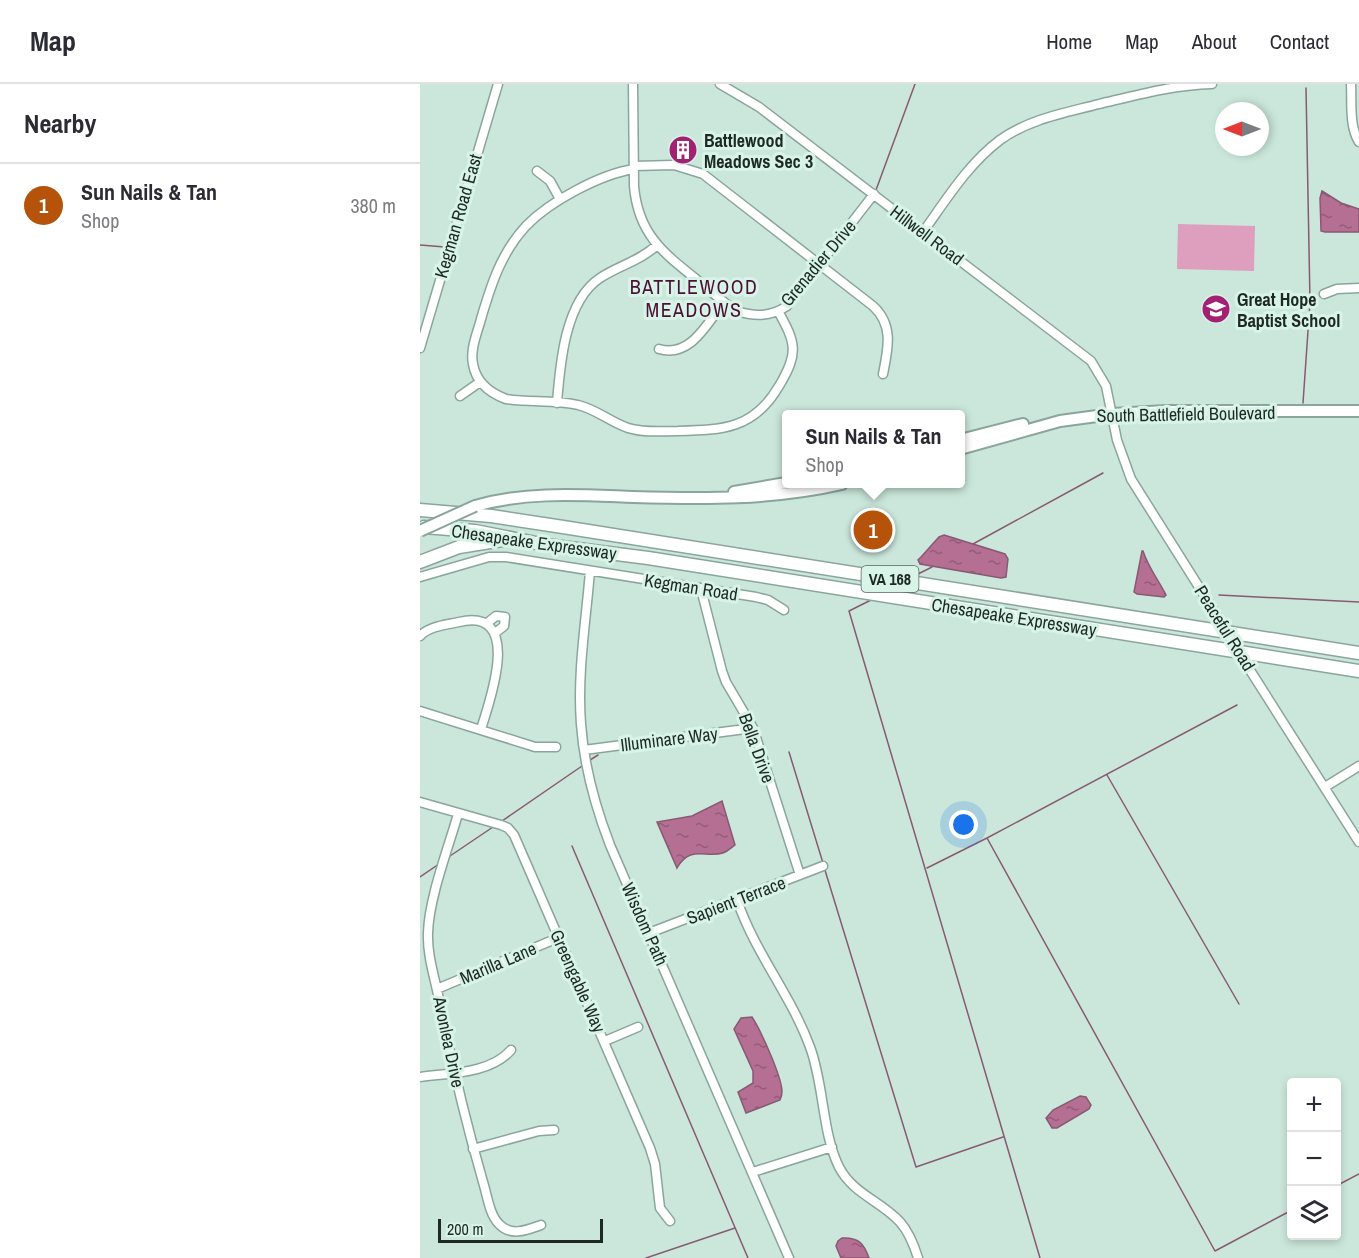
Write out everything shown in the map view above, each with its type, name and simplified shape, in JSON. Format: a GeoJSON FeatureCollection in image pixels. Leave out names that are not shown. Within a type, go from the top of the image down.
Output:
{"type":"FeatureCollection","features":[{"type":"Feature","properties":{"kind":"highway","name":"Chesapeake Expressway"},"geometry":{"type":"LineString","coordinates":[[420,510],[490,516],[563,527],[1359,653]]}},
{"type":"Feature","properties":{"kind":"highway","name":"Chesapeake Expressway"},"geometry":{"type":"LineString","coordinates":[[420,529],[475,531],[1359,671]]}},
{"type":"Feature","properties":{"kind":"highway"},"geometry":{"type":"LineString","coordinates":[[420,562],[459,547],[499,540],[546,544]]}},
{"type":"Feature","properties":{"kind":"main road","name":"South Battlefield Boulevard"},"geometry":{"type":"LineString","coordinates":[[965,439],[1069,413],[1173,405],[1359,411]]}},
{"type":"Feature","properties":{"kind":"main road","name":"South Battlefield Boulevard"},"geometry":{"type":"LineString","coordinates":[[965,448],[1060,421],[1112,410]]}},
{"type":"Feature","properties":{"kind":"main road"},"geometry":{"type":"LineString","coordinates":[[683,497],[739,492],[782,484]]}},
{"type":"Feature","properties":{"kind":"main road"},"geometry":{"type":"LineString","coordinates":[[420,529],[475,506],[497,499],[525,495],[703,499],[755,497],[811,488]]}},
{"type":"Feature","properties":{"kind":"street","name":"Kegman Road East"},"geometry":{"type":"LineString","coordinates":[[420,348],[498,84]]}},
{"type":"Feature","properties":{"kind":"street","name":"Grenadier Drive"},"geometry":{"type":"LineString","coordinates":[[633,84],[634,193],[646,230],[657,245],[724,302],[737,310],[747,314],[762,315],[778,310],[793,299],[874,194]]}},
{"type":"Feature","properties":{"kind":"street","name":"Hillwell Road"},"geometry":{"type":"LineString","coordinates":[[720,84],[759,107],[1081,352],[1104,379],[1112,410]]}},
{"type":"Feature","properties":{"kind":"street"},"geometry":{"type":"LineString","coordinates":[[923,231],[981,157],[1017,129],[1044,118],[1165,88],[1212,84]]}},
{"type":"Feature","properties":{"kind":"street"},"geometry":{"type":"LineString","coordinates":[[1352,84],[1354,129],[1359,142]]}},
{"type":"Feature","properties":{"kind":"street"},"geometry":{"type":"LineString","coordinates":[[778,310],[793,342],[794,353],[790,368],[768,403],[753,416],[735,426],[720,430],[644,431],[624,427],[581,406],[506,399],[488,390],[480,382],[473,365],[473,351],[492,281],[514,240],[528,224],[560,199],[610,175],[634,168],[674,165],[703,174],[873,306],[882,316],[889,338],[883,374]]}},
{"type":"Feature","properties":{"kind":"street"},"geometry":{"type":"LineString","coordinates":[[537,171],[550,181],[560,199]]}},
{"type":"Feature","properties":{"kind":"street"},"geometry":{"type":"LineString","coordinates":[[557,403],[565,347],[579,300],[600,278],[642,257],[657,245]]}},
{"type":"Feature","properties":{"kind":"street"},"geometry":{"type":"LineString","coordinates":[[1324,294],[1337,289],[1359,288]]}},
{"type":"Feature","properties":{"kind":"street"},"geometry":{"type":"LineString","coordinates":[[659,349],[675,351],[690,344],[724,302]]}},
{"type":"Feature","properties":{"kind":"street"},"geometry":{"type":"LineString","coordinates":[[460,396],[480,382]]}},
{"type":"Feature","properties":{"kind":"street","name":"Peaceful Road"},"geometry":{"type":"LineString","coordinates":[[1112,410],[1117,440],[1131,479],[1359,842]]}},
{"type":"Feature","properties":{"kind":"street","name":"Kegman Road"},"geometry":{"type":"LineString","coordinates":[[420,577],[489,558],[506,557],[768,600],[784,610]]}},
{"type":"Feature","properties":{"kind":"street","name":"Wisdom Path"},"geometry":{"type":"LineString","coordinates":[[590,571],[580,700],[584,750],[594,798],[601,821],[789,1258]]}},
{"type":"Feature","properties":{"kind":"street","name":"Bella Drive"},"geometry":{"type":"LineString","coordinates":[[701,589],[726,682],[753,728],[800,875]]}},
{"type":"Feature","properties":{"kind":"street"},"geometry":{"type":"LineString","coordinates":[[487,623],[496,616],[505,617],[504,626],[495,633]]}},
{"type":"Feature","properties":{"kind":"street"},"geometry":{"type":"LineString","coordinates":[[420,636],[429,629],[476,619],[487,623],[495,633],[497,644],[493,687],[481,729]]}},
{"type":"Feature","properties":{"kind":"street"},"geometry":{"type":"LineString","coordinates":[[420,711],[535,747],[556,747]]}},
{"type":"Feature","properties":{"kind":"street","name":"Illuminare Way"},"geometry":{"type":"LineString","coordinates":[[584,750],[753,728]]}},
{"type":"Feature","properties":{"kind":"street"},"geometry":{"type":"LineString","coordinates":[[1325,787],[1359,766]]}},
{"type":"Feature","properties":{"kind":"street","name":"Greengable Way"},"geometry":{"type":"LineString","coordinates":[[420,802],[501,825],[511,831],[560,938],[650,1148],[655,1164],[660,1208],[670,1221]]}},
{"type":"Feature","properties":{"kind":"street","name":"Avonlea Drive"},"geometry":{"type":"LineString","coordinates":[[458,814],[432,906],[428,927],[430,960],[454,1073],[473,1149],[494,1218],[504,1228],[518,1232],[541,1225]]}},
{"type":"Feature","properties":{"kind":"street","name":"Sapient Terrace"},"geometry":{"type":"LineString","coordinates":[[649,933],[823,866]]}},
{"type":"Feature","properties":{"kind":"street"},"geometry":{"type":"LineString","coordinates":[[737,900],[752,938],[797,1014],[811,1050],[819,1077],[832,1147],[840,1169],[854,1187],[901,1222],[909,1234],[918,1258]]}},
{"type":"Feature","properties":{"kind":"street","name":"Marilla Lane"},"geometry":{"type":"LineString","coordinates":[[437,989],[560,938]]}},
{"type":"Feature","properties":{"kind":"street"},"geometry":{"type":"LineString","coordinates":[[605,1041],[638,1027]]}},
{"type":"Feature","properties":{"kind":"street"},"geometry":{"type":"LineString","coordinates":[[420,1077],[454,1073],[493,1064],[502,1060],[511,1050]]}},
{"type":"Feature","properties":{"kind":"street"},"geometry":{"type":"LineString","coordinates":[[473,1149],[539,1131],[554,1130]]}},
{"type":"Feature","properties":{"kind":"street"},"geometry":{"type":"LineString","coordinates":[[753,1172],[832,1147]]}},
{"type":"Feature","properties":{"kind":"shaded area"},"geometry":{"type":"Polygon","coordinates":[[[1178,224],[1255,226],[1254,271],[1177,269],[1178,224]]]}},
{"type":"Feature","properties":{"kind":"water"},"geometry":{"type":"Polygon","coordinates":[[[1322,191],[1341,203],[1359,209],[1359,232],[1321,231],[1320,198],[1322,191]]]}},
{"type":"Feature","properties":{"kind":"water"},"geometry":{"type":"Polygon","coordinates":[[[944,535],[1005,554],[1008,559],[1006,577],[920,564],[918,560],[939,537],[944,535]]]}},
{"type":"Feature","properties":{"kind":"water"},"geometry":{"type":"Polygon","coordinates":[[[1143,551],[1166,595],[1164,597],[1134,592],[1143,551]]]}},
{"type":"Feature","properties":{"kind":"water"},"geometry":{"type":"Polygon","coordinates":[[[722,801],[735,845],[723,853],[693,854],[682,861],[677,868],[657,822],[692,816],[722,801]]]}},
{"type":"Feature","properties":{"kind":"water"},"geometry":{"type":"Polygon","coordinates":[[[752,1017],[774,1064],[782,1092],[780,1100],[746,1113],[738,1092],[753,1083],[753,1071],[734,1029],[741,1018],[752,1017]]]}},
{"type":"Feature","properties":{"kind":"water"},"geometry":{"type":"Polygon","coordinates":[[[1080,1096],[1086,1097],[1091,1105],[1089,1109],[1057,1128],[1052,1128],[1046,1118],[1053,1110],[1080,1096]]]}},
{"type":"Feature","properties":{"kind":"water"},"geometry":{"type":"Polygon","coordinates":[[[842,1238],[860,1242],[869,1258],[841,1258],[836,1246],[842,1238]]]}},
{"type":"Feature","properties":{"kind":"waterway"},"geometry":{"type":"LineString","coordinates":[[876,190],[915,84]]}},
{"type":"Feature","properties":{"kind":"waterway"},"geometry":{"type":"LineString","coordinates":[[1303,403],[1310,302],[1306,88]]}},
{"type":"Feature","properties":{"kind":"waterway"},"geometry":{"type":"LineString","coordinates":[[420,245],[445,247]]}},
{"type":"Feature","properties":{"kind":"waterway"},"geometry":{"type":"LineString","coordinates":[[973,544],[1103,473]]}},
{"type":"Feature","properties":{"kind":"waterway"},"geometry":{"type":"LineString","coordinates":[[912,577],[932,567]]}},
{"type":"Feature","properties":{"kind":"waterway"},"geometry":{"type":"LineString","coordinates":[[887,591],[896,586]]}},
{"type":"Feature","properties":{"kind":"waterway"},"geometry":{"type":"LineString","coordinates":[[1219,595],[1359,602]]}},
{"type":"Feature","properties":{"kind":"waterway"},"geometry":{"type":"LineString","coordinates":[[871,600],[849,611],[1040,1258]]}},
{"type":"Feature","properties":{"kind":"waterway"},"geometry":{"type":"LineString","coordinates":[[927,868],[1237,705]]}},
{"type":"Feature","properties":{"kind":"waterway"},"geometry":{"type":"LineString","coordinates":[[789,752],[823,863]]}},
{"type":"Feature","properties":{"kind":"waterway"},"geometry":{"type":"LineString","coordinates":[[590,760],[598,755]]}},
{"type":"Feature","properties":{"kind":"waterway"},"geometry":{"type":"LineString","coordinates":[[502,821],[582,766]]}},
{"type":"Feature","properties":{"kind":"waterway"},"geometry":{"type":"LineString","coordinates":[[1107,775],[1239,1004]]}},
{"type":"Feature","properties":{"kind":"waterway"},"geometry":{"type":"LineString","coordinates":[[450,856],[493,827]]}},
{"type":"Feature","properties":{"kind":"waterway"},"geometry":{"type":"LineString","coordinates":[[987,838],[1215,1251],[1287,1213]]}},
{"type":"Feature","properties":{"kind":"waterway"},"geometry":{"type":"LineString","coordinates":[[572,846],[748,1258]]}},
{"type":"Feature","properties":{"kind":"waterway"},"geometry":{"type":"LineString","coordinates":[[420,877],[439,864]]}},
{"type":"Feature","properties":{"kind":"waterway"},"geometry":{"type":"LineString","coordinates":[[824,867],[916,1167],[1003,1137]]}},
{"type":"Feature","properties":{"kind":"waterway"},"geometry":{"type":"LineString","coordinates":[[1341,1183],[1359,1174]]}},
{"type":"Feature","properties":{"kind":"waterway"},"geometry":{"type":"LineString","coordinates":[[646,1258],[735,1228]]}},
{"type":"Feature","properties":{"kind":"place","name":"Battlewood Meadows Sec 3"},"geometry":{"type":"Point","coordinates":[683,150]}},
{"type":"Feature","properties":{"kind":"place","name":"Great Hope Baptist School"},"geometry":{"type":"Point","coordinates":[1216,309]}},
{"type":"Feature","properties":{"kind":"place","name":"Sun Nails & Tan"},"geometry":{"type":"Point","coordinates":[873,530]}},
{"type":"Feature","properties":{"kind":"district","name":"BATTLEWOOD MEADOWS"},"geometry":{"type":"Point","coordinates":[694,298]}}]}
